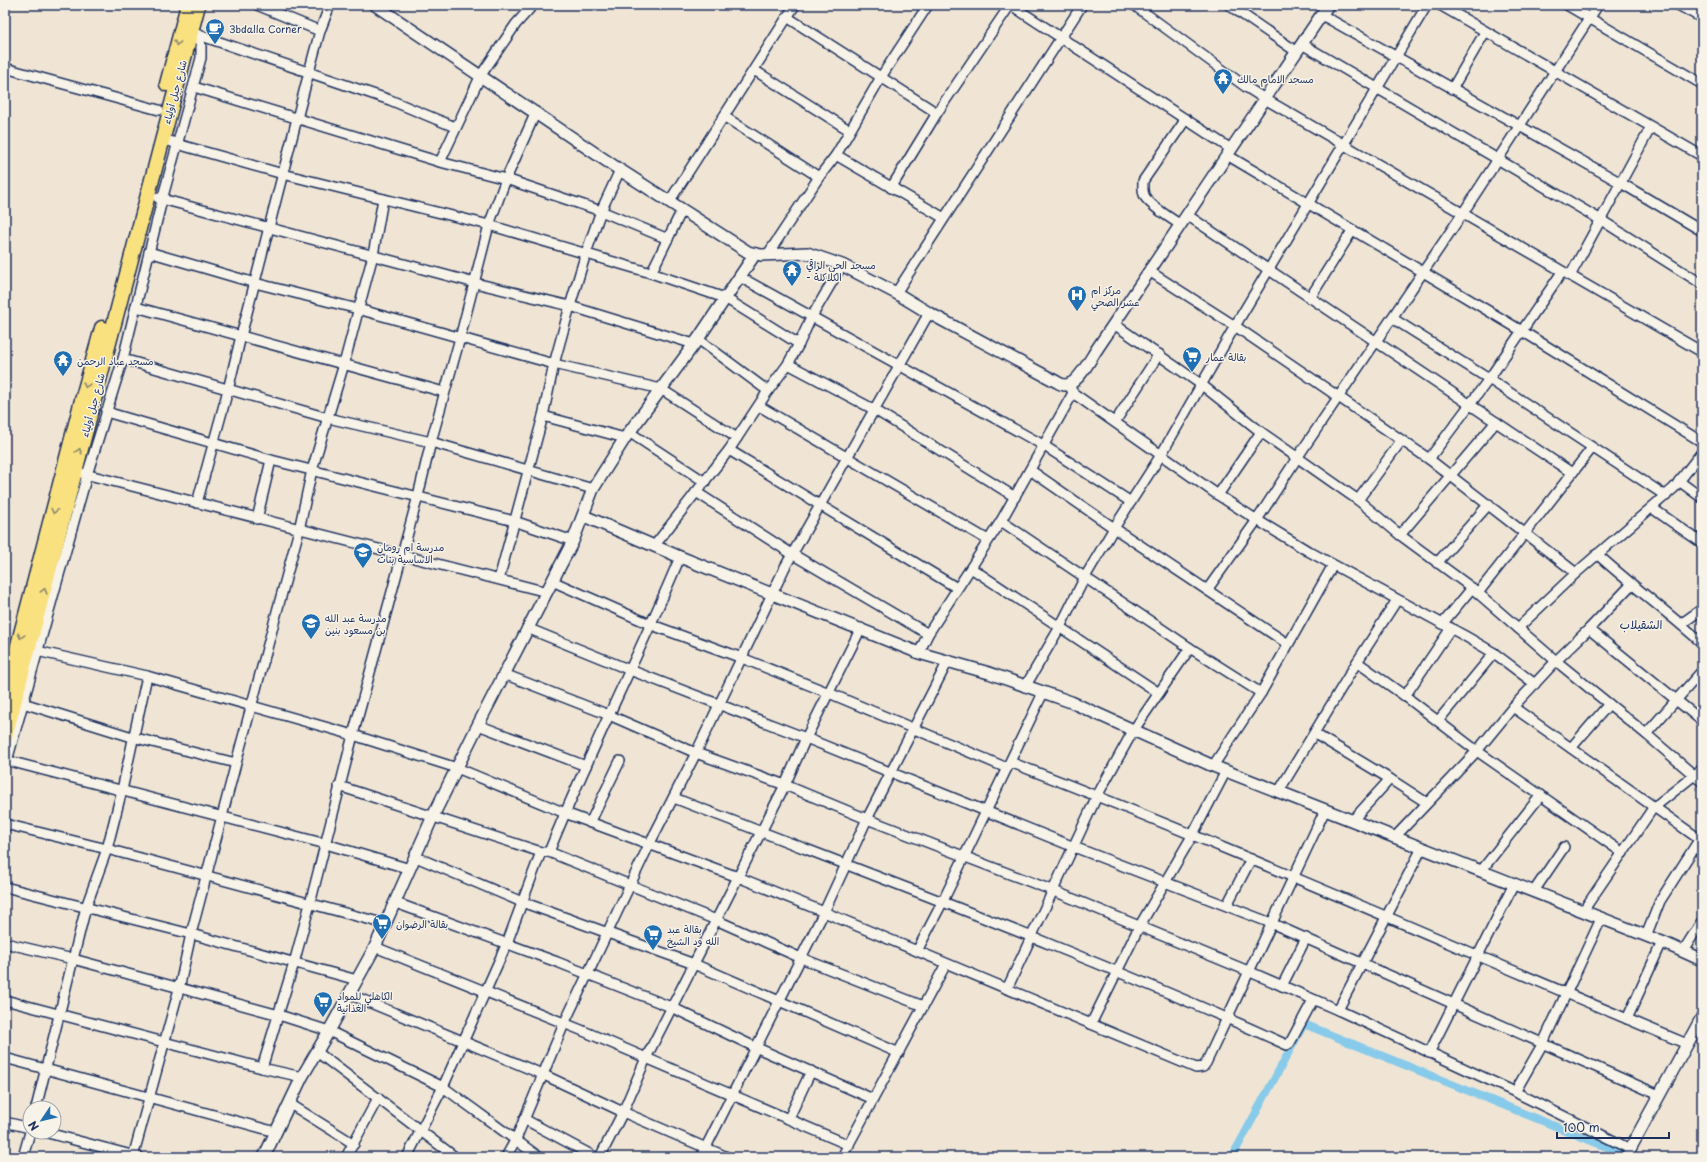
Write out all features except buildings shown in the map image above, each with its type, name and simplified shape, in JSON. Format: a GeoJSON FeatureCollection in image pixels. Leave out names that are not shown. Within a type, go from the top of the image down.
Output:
{"type":"FeatureCollection","features":[{"type":"Feature","properties":{"kind":"main road","name":"شارع جبل أولياء"},"geometry":{"type":"LineString","coordinates":[[5,695],[188,5]]}},
{"type":"Feature","properties":{"kind":"main road","name":"شارع جبل أولياء"},"geometry":{"type":"LineString","coordinates":[[5,737],[33,650],[80,473],[147,194],[162,138],[194,33],[198,5]]}},
{"type":"Feature","properties":{"kind":"street"},"geometry":{"type":"LineString","coordinates":[[257,5],[320,31]]}},
{"type":"Feature","properties":{"kind":"street"},"geometry":{"type":"LineString","coordinates":[[197,503],[228,390],[240,336],[309,72],[320,31],[330,5]]}},
{"type":"Feature","properties":{"kind":"street"},"geometry":{"type":"LineString","coordinates":[[374,5],[481,75],[620,170],[732,243],[755,254],[807,253],[842,265],[1071,389],[1161,455],[1257,520],[1308,551],[1494,653],[1535,684]]}},
{"type":"Feature","properties":{"kind":"street"},"geometry":{"type":"LineString","coordinates":[[440,162],[455,127],[481,75],[516,24],[533,5]]}},
{"type":"Feature","properties":{"kind":"street"},"geometry":{"type":"LineString","coordinates":[[670,202],[795,5]]}},
{"type":"Feature","properties":{"kind":"street"},"geometry":{"type":"LineString","coordinates":[[768,254],[819,177],[836,155],[849,130],[881,77],[928,5]]}},
{"type":"Feature","properties":{"kind":"street"},"geometry":{"type":"LineString","coordinates":[[891,188],[1010,5],[1186,119],[1229,152],[1308,204],[1522,331],[1702,442]]}},
{"type":"Feature","properties":{"kind":"street"},"geometry":{"type":"LineString","coordinates":[[896,293],[1082,5]]}},
{"type":"Feature","properties":{"kind":"street"},"geometry":{"type":"LineString","coordinates":[[1134,5],[1246,87],[1265,99],[1702,352]]}},
{"type":"Feature","properties":{"kind":"street"},"geometry":{"type":"LineString","coordinates":[[1229,5],[1300,48],[1377,87],[1601,220],[1702,284]]}},
{"type":"Feature","properties":{"kind":"street"},"geometry":{"type":"LineString","coordinates":[[1025,687],[1060,627],[1085,577],[1114,528],[1161,455],[1235,326],[1427,5]]}},
{"type":"Feature","properties":{"kind":"street"},"geometry":{"type":"LineString","coordinates":[[1440,5],[1651,127],[1701,153]]}},
{"type":"Feature","properties":{"kind":"street"},"geometry":{"type":"LineString","coordinates":[[1567,5],[1702,84]]}},
{"type":"Feature","properties":{"kind":"street"},"geometry":{"type":"LineString","coordinates":[[1207,590],[1257,520],[1297,458],[1423,273],[1556,72],[1598,5]]}},
{"type":"Feature","properties":{"kind":"street"},"geometry":{"type":"LineString","coordinates":[[1678,5],[1702,18]]}},
{"type":"Feature","properties":{"kind":"street"},"geometry":{"type":"LineString","coordinates":[[919,653],[928,634],[1015,497],[1071,389],[1083,369],[1326,8],[1395,57],[1621,183],[1702,231]]}},
{"type":"Feature","properties":{"kind":"street"},"geometry":{"type":"LineString","coordinates":[[788,17],[938,114]]}},
{"type":"Feature","properties":{"kind":"street"},"geometry":{"type":"LineString","coordinates":[[1452,89],[1485,32]]}},
{"type":"Feature","properties":{"kind":"street"},"geometry":{"type":"LineString","coordinates":[[194,33],[390,100],[455,127]]}},
{"type":"Feature","properties":{"kind":"street"},"geometry":{"type":"LineString","coordinates":[[194,33],[201,46],[201,58],[194,87],[162,200],[123,359],[106,411],[80,473],[547,592]]}},
{"type":"Feature","properties":{"kind":"street"},"geometry":{"type":"LineString","coordinates":[[5,68],[159,110]]}},
{"type":"Feature","properties":{"kind":"street"},"geometry":{"type":"LineString","coordinates":[[754,70],[849,130]]}},
{"type":"Feature","properties":{"kind":"street"},"geometry":{"type":"LineString","coordinates":[[194,87],[297,120],[440,162],[506,179],[601,211],[668,239]]}},
{"type":"Feature","properties":{"kind":"street"},"geometry":{"type":"LineString","coordinates":[[262,1068],[279,1015],[310,904],[326,844],[339,786],[418,496],[430,442],[475,283],[489,225],[506,179],[536,112]]}},
{"type":"Feature","properties":{"kind":"street"},"geometry":{"type":"LineString","coordinates":[[725,117],[819,177]]}},
{"type":"Feature","properties":{"kind":"street"},"geometry":{"type":"LineString","coordinates":[[1181,225],[1144,196],[1142,189],[1143,181],[1186,119]]}},
{"type":"Feature","properties":{"kind":"street"},"geometry":{"type":"LineString","coordinates":[[1429,458],[1470,405],[1522,331],[1566,274],[1601,220],[1651,127]]}},
{"type":"Feature","properties":{"kind":"street"},"geometry":{"type":"LineString","coordinates":[[162,138],[177,144],[283,174],[489,225],[586,253],[651,274],[725,298],[799,344]]}},
{"type":"Feature","properties":{"kind":"street"},"geometry":{"type":"LineString","coordinates":[[836,155],[944,218]]}},
{"type":"Feature","properties":{"kind":"street"},"geometry":{"type":"LineString","coordinates":[[500,579],[570,306],[586,253],[601,211],[620,170]]}},
{"type":"Feature","properties":{"kind":"street"},"geometry":{"type":"LineString","coordinates":[[147,194],[162,200],[268,229],[570,306],[696,342],[768,391]]}},
{"type":"Feature","properties":{"kind":"street"},"geometry":{"type":"LineString","coordinates":[[62,1137],[135,1157],[179,989],[191,934],[299,530],[312,470],[344,364],[373,255],[383,199]]}},
{"type":"Feature","properties":{"kind":"street"},"geometry":{"type":"LineString","coordinates":[[651,274],[682,210]]}},
{"type":"Feature","properties":{"kind":"street"},"geometry":{"type":"LineString","coordinates":[[1187,215],[1572,473]]}},
{"type":"Feature","properties":{"kind":"street"},"geometry":{"type":"LineString","coordinates":[[1310,298],[1352,230]]}},
{"type":"Feature","properties":{"kind":"street"},"geometry":{"type":"LineString","coordinates":[[149,252],[255,283],[358,309],[554,364],[661,389],[737,438]]}},
{"type":"Feature","properties":{"kind":"street"},"geometry":{"type":"LineString","coordinates":[[264,1157],[302,1077],[330,1032],[349,994],[376,947],[433,816],[572,541],[584,516],[593,489],[627,435],[696,342],[755,254]]}},
{"type":"Feature","properties":{"kind":"street"},"geometry":{"type":"LineString","coordinates":[[655,545],[729,450],[768,391],[788,364],[811,318],[842,265]]}},
{"type":"Feature","properties":{"kind":"street"},"geometry":{"type":"LineString","coordinates":[[1149,271],[1235,326],[1401,441],[1429,458],[1576,573]]}},
{"type":"Feature","properties":{"kind":"street"},"geometry":{"type":"LineString","coordinates":[[740,277],[811,318],[899,364],[1043,445],[1131,502]]}},
{"type":"Feature","properties":{"kind":"street"},"geometry":{"type":"LineString","coordinates":[[136,307],[444,392]]}},
{"type":"Feature","properties":{"kind":"street"},"geometry":{"type":"LineString","coordinates":[[506,1157],[516,1139],[564,1024],[649,845],[674,798],[792,554],[819,505],[848,458],[899,364],[929,313]]}},
{"type":"Feature","properties":{"kind":"street"},"geometry":{"type":"LineString","coordinates":[[1392,318],[1489,379],[1666,496]]}},
{"type":"Feature","properties":{"kind":"street"},"geometry":{"type":"LineString","coordinates":[[1114,324],[1202,385],[1261,432],[1358,500],[1400,535],[1475,591],[1556,661],[1646,734],[1702,782]]}},
{"type":"Feature","properties":{"kind":"street"},"geometry":{"type":"LineString","coordinates":[[1115,422],[1159,354]]}},
{"type":"Feature","properties":{"kind":"street"},"geometry":{"type":"LineString","coordinates":[[123,359],[328,418],[430,442],[593,489]]}},
{"type":"Feature","properties":{"kind":"street"},"geometry":{"type":"LineString","coordinates":[[788,364],[875,410],[1015,497]]}},
{"type":"Feature","properties":{"kind":"street"},"geometry":{"type":"LineString","coordinates":[[759,406],[988,540]]}},
{"type":"Feature","properties":{"kind":"street"},"geometry":{"type":"LineString","coordinates":[[106,411],[271,460],[514,521],[572,541]]}},
{"type":"Feature","properties":{"kind":"street"},"geometry":{"type":"LineString","coordinates":[[543,416],[627,435],[704,482]]}},
{"type":"Feature","properties":{"kind":"street"},"geometry":{"type":"LineString","coordinates":[[1400,535],[1496,422]]}},
{"type":"Feature","properties":{"kind":"street"},"geometry":{"type":"LineString","coordinates":[[1218,495],[1261,432]]}},
{"type":"Feature","properties":{"kind":"street"},"geometry":{"type":"LineString","coordinates":[[1358,500],[1401,441]]}},
{"type":"Feature","properties":{"kind":"street"},"geometry":{"type":"LineString","coordinates":[[1405,696],[1447,626],[1475,591],[1526,533],[1592,448]]}},
{"type":"Feature","properties":{"kind":"street"},"geometry":{"type":"LineString","coordinates":[[729,450],[957,588]]}},
{"type":"Feature","properties":{"kind":"street"},"geometry":{"type":"LineString","coordinates":[[1518,628],[1597,554],[1666,496],[1702,452]]}},
{"type":"Feature","properties":{"kind":"street"},"geometry":{"type":"LineString","coordinates":[[257,519],[271,460]]}},
{"type":"Feature","properties":{"kind":"street"},"geometry":{"type":"LineString","coordinates":[[1030,470],[1288,644]]}},
{"type":"Feature","properties":{"kind":"street"},"geometry":{"type":"LineString","coordinates":[[1679,481],[1702,498]]}},
{"type":"Feature","properties":{"kind":"street"},"geometry":{"type":"LineString","coordinates":[[696,492],[792,554],[928,634]]}},
{"type":"Feature","properties":{"kind":"street"},"geometry":{"type":"LineString","coordinates":[[1437,563],[1489,504]]}},
{"type":"Feature","properties":{"kind":"street"},"geometry":{"type":"LineString","coordinates":[[1652,508],[1702,543]]}},
{"type":"Feature","properties":{"kind":"street"},"geometry":{"type":"LineString","coordinates":[[584,516],[655,545],[680,557],[861,628],[919,653],[989,673],[1071,702],[1213,766],[1394,838],[1534,891],[1601,919],[1662,942],[1702,960]]}},
{"type":"Feature","properties":{"kind":"street"},"geometry":{"type":"LineString","coordinates":[[1001,521],[1190,648],[1261,693]]}},
{"type":"Feature","properties":{"kind":"street"},"geometry":{"type":"LineString","coordinates":[[1597,554],[1630,585],[1681,624],[1702,643]]}},
{"type":"Feature","properties":{"kind":"street"},"geometry":{"type":"LineString","coordinates":[[407,1157],[443,1087],[464,1041],[484,992],[507,944],[522,902],[652,625],[680,557]]}},
{"type":"Feature","properties":{"kind":"street"},"geometry":{"type":"LineString","coordinates":[[1213,766],[1261,693],[1333,565]]}},
{"type":"Feature","properties":{"kind":"street"},"geometry":{"type":"LineString","coordinates":[[970,568],[1159,693]]}},
{"type":"Feature","properties":{"kind":"street"},"geometry":{"type":"LineString","coordinates":[[552,581],[652,625],[742,658],[914,729],[1008,765],[1097,796],[1687,1044]]}},
{"type":"Feature","properties":{"kind":"street"},"geometry":{"type":"LineString","coordinates":[[1394,838],[1477,751],[1514,707],[1556,661],[1589,629],[1630,585]]}},
{"type":"Feature","properties":{"kind":"street"},"geometry":{"type":"LineString","coordinates":[[1279,791],[1357,662],[1397,600]]}},
{"type":"Feature","properties":{"kind":"street"},"geometry":{"type":"LineString","coordinates":[[1681,624],[1702,609]]}},
{"type":"Feature","properties":{"kind":"street"},"geometry":{"type":"LineString","coordinates":[[527,628],[1271,923],[1363,962],[1659,1095]]}},
{"type":"Feature","properties":{"kind":"street"},"geometry":{"type":"LineString","coordinates":[[600,1157],[623,1112],[646,1058],[671,1007],[738,878],[861,628]]}},
{"type":"Feature","properties":{"kind":"street"},"geometry":{"type":"LineString","coordinates":[[1589,629],[1702,721]]}},
{"type":"Feature","properties":{"kind":"street"},"geometry":{"type":"LineString","coordinates":[[1007,989],[1097,796],[1133,731],[1190,648]]}},
{"type":"Feature","properties":{"kind":"street"},"geometry":{"type":"LineString","coordinates":[[410,869],[326,844],[6,761],[23,703],[33,650],[147,676],[251,705],[353,735],[456,768],[590,823],[738,878],[824,912],[1192,1067],[1200,1068],[1206,1063],[1226,1017],[1325,810]]}},
{"type":"Feature","properties":{"kind":"street"},"geometry":{"type":"LineString","coordinates":[[1438,721],[1494,653]]}},
{"type":"Feature","properties":{"kind":"street"},"geometry":{"type":"LineString","coordinates":[[701,1157],[824,912],[867,819],[948,661]]}},
{"type":"Feature","properties":{"kind":"street"},"geometry":{"type":"LineString","coordinates":[[1357,662],[1405,696],[1477,751],[1623,853]]}},
{"type":"Feature","properties":{"kind":"street"},"geometry":{"type":"LineString","coordinates":[[1646,734],[1702,671]]}},
{"type":"Feature","properties":{"kind":"street"},"geometry":{"type":"LineString","coordinates":[[504,674],[609,715],[696,753],[785,784],[867,819],[1054,891],[1248,971],[1338,1010],[1515,1092],[1628,1153],[1702,1017]]}},
{"type":"Feature","properties":{"kind":"street"},"geometry":{"type":"LineString","coordinates":[[38,1100],[86,907],[107,849],[122,790],[132,737],[147,676]]}},
{"type":"Feature","properties":{"kind":"street"},"geometry":{"type":"LineString","coordinates":[[917,951],[965,857],[1043,693]]}},
{"type":"Feature","properties":{"kind":"street"},"geometry":{"type":"LineString","coordinates":[[23,703],[132,737],[236,763]]}},
{"type":"Feature","properties":{"kind":"street"},"geometry":{"type":"LineString","coordinates":[[1571,748],[1609,704]]}},
{"type":"Feature","properties":{"kind":"street"},"geometry":{"type":"LineString","coordinates":[[1514,707],[1701,841],[1660,901],[1646,936]]}},
{"type":"Feature","properties":{"kind":"street"},"geometry":{"type":"LineString","coordinates":[[478,725],[586,766]]}},
{"type":"Feature","properties":{"kind":"street"},"geometry":{"type":"LineString","coordinates":[[1314,734],[1390,779],[1426,803]]}},
{"type":"Feature","properties":{"kind":"street"},"geometry":{"type":"LineString","coordinates":[[590,823],[620,761]]}},
{"type":"Feature","properties":{"kind":"street"},"geometry":{"type":"LineString","coordinates":[[1583,911],[1653,808],[1702,769]]}},
{"type":"Feature","properties":{"kind":"street"},"geometry":{"type":"LineString","coordinates":[[1091,1024],[1139,927],[1192,836],[1226,771]]}},
{"type":"Feature","properties":{"kind":"street"},"geometry":{"type":"LineString","coordinates":[[1352,821],[1390,779]]}},
{"type":"Feature","properties":{"kind":"street"},"geometry":{"type":"LineString","coordinates":[[339,786],[545,852],[631,885],[716,920],[801,958],[923,1006]]}},
{"type":"Feature","properties":{"kind":"street"},"geometry":{"type":"LineString","coordinates":[[1481,871],[1541,796]]}},
{"type":"Feature","properties":{"kind":"street"},"geometry":{"type":"LineString","coordinates":[[674,798],[1031,937],[1226,1017],[1288,1045],[1313,1000]]}},
{"type":"Feature","properties":{"kind":"street"},"geometry":{"type":"LineString","coordinates":[[5,824],[207,875],[386,924]]}},
{"type":"Feature","properties":{"kind":"street"},"geometry":{"type":"LineString","coordinates":[[1534,891],[1564,847]]}},
{"type":"Feature","properties":{"kind":"street"},"geometry":{"type":"LineString","coordinates":[[1338,1010],[1422,848]]}},
{"type":"Feature","properties":{"kind":"street"},"geometry":{"type":"LineString","coordinates":[[416,857],[522,902],[694,964],[899,1053]]}},
{"type":"Feature","properties":{"kind":"street"},"geometry":{"type":"LineString","coordinates":[[1227,905],[1251,860]]}},
{"type":"Feature","properties":{"kind":"street"},"geometry":{"type":"LineString","coordinates":[[1429,1053],[1455,1004],[1514,884]]}},
{"type":"Feature","properties":{"kind":"street"},"geometry":{"type":"LineString","coordinates":[[5,888],[191,934],[357,980]]}},
{"type":"Feature","properties":{"kind":"street"},"geometry":{"type":"LineString","coordinates":[[396,903],[588,974],[671,1007],[755,1047],[873,1100]]}},
{"type":"Feature","properties":{"kind":"street"},"geometry":{"type":"LineString","coordinates":[[1515,1092],[1543,1043],[1601,919]]}},
{"type":"Feature","properties":{"kind":"street"},"geometry":{"type":"LineString","coordinates":[[1683,951],[1702,921]]}},
{"type":"Feature","properties":{"kind":"street"},"geometry":{"type":"LineString","coordinates":[[1282,986],[1306,938]]}},
{"type":"Feature","properties":{"kind":"street"},"geometry":{"type":"LineString","coordinates":[[1627,1019],[1662,942]]}},
{"type":"Feature","properties":{"kind":"street"},"geometry":{"type":"LineString","coordinates":[[5,943],[73,959],[279,1015],[330,1032],[443,1087],[539,1157]]}},
{"type":"Feature","properties":{"kind":"street"},"geometry":{"type":"LineString","coordinates":[[376,947],[733,1094],[849,1145]]}},
{"type":"Feature","properties":{"kind":"street"},"geometry":{"type":"LineString","coordinates":[[842,1157],[946,964]]}},
{"type":"Feature","properties":{"kind":"street"},"geometry":{"type":"LineString","coordinates":[[349,994],[542,1074],[623,1112],[727,1157]]}},
{"type":"Feature","properties":{"kind":"street"},"geometry":{"type":"LineString","coordinates":[[5,1000],[262,1068],[302,1077]]}},
{"type":"Feature","properties":{"kind":"street"},"geometry":{"type":"LineString","coordinates":[[317,1052],[455,1157]]}},
{"type":"Feature","properties":{"kind":"street"},"geometry":{"type":"LineString","coordinates":[[5,1058],[276,1132]]}},
{"type":"Feature","properties":{"kind":"street"},"geometry":{"type":"LineString","coordinates":[[789,1118],[811,1071]]}},
{"type":"Feature","properties":{"kind":"street"},"geometry":{"type":"LineString","coordinates":[[346,1157],[378,1098]]}},
{"type":"Feature","properties":{"kind":"street"},"geometry":{"type":"LineString","coordinates":[[290,1104],[354,1144]]}},
{"type":"Feature","properties":{"kind":"street"},"geometry":{"type":"LineString","coordinates":[[524,1119],[595,1157]]}},
{"type":"Feature","properties":{"kind":"street"},"geometry":{"type":"LineString","coordinates":[[5,1122],[22,1126]]}},
{"type":"Feature","properties":{"kind":"street"},"geometry":{"type":"LineString","coordinates":[[23,1157],[28,1140]]}},
{"type":"Feature","properties":{"kind":"waterway"},"geometry":{"type":"LineString","coordinates":[[1232,1157],[1304,1024],[1631,1157]]}},
{"type":"Feature","properties":{"kind":"place","name":"3bdalla Corner"},"geometry":{"type":"Point","coordinates":[215,45]}},
{"type":"Feature","properties":{"kind":"place","name":"مسجد الامام مالك"},"geometry":{"type":"Point","coordinates":[1223,95]}},
{"type":"Feature","properties":{"kind":"place","name":"مسجد الحي الراقي - الكلاكلة"},"geometry":{"type":"Point","coordinates":[792,287]}},
{"type":"Feature","properties":{"kind":"place","name":"مركز ام عشر الصحي"},"geometry":{"type":"Point","coordinates":[1077,312]}},
{"type":"Feature","properties":{"kind":"place","name":"بقالة عمار"},"geometry":{"type":"Point","coordinates":[1192,373]}},
{"type":"Feature","properties":{"kind":"place","name":"مسجد عباد الرحمن"},"geometry":{"type":"Point","coordinates":[63,377]}},
{"type":"Feature","properties":{"kind":"place","name":"مدرسة ام رومان الاساسية بنات"},"geometry":{"type":"Point","coordinates":[363,569]}},
{"type":"Feature","properties":{"kind":"place","name":"مدرسة عبد الله بن مسعود بنين"},"geometry":{"type":"Point","coordinates":[311,640]}},
{"type":"Feature","properties":{"kind":"place","name":"بقالة الرضوان"},"geometry":{"type":"Point","coordinates":[382,940]}},
{"type":"Feature","properties":{"kind":"place","name":"بقالة عبد الله ود الشيخ"},"geometry":{"type":"Point","coordinates":[653,951]}},
{"type":"Feature","properties":{"kind":"place","name":"الكاهلي للمواد الغذائية"},"geometry":{"type":"Point","coordinates":[323,1018]}},
{"type":"Feature","properties":{"kind":"district","name":"الشقيلاب"},"geometry":{"type":"Point","coordinates":[1641,624]}}]}
